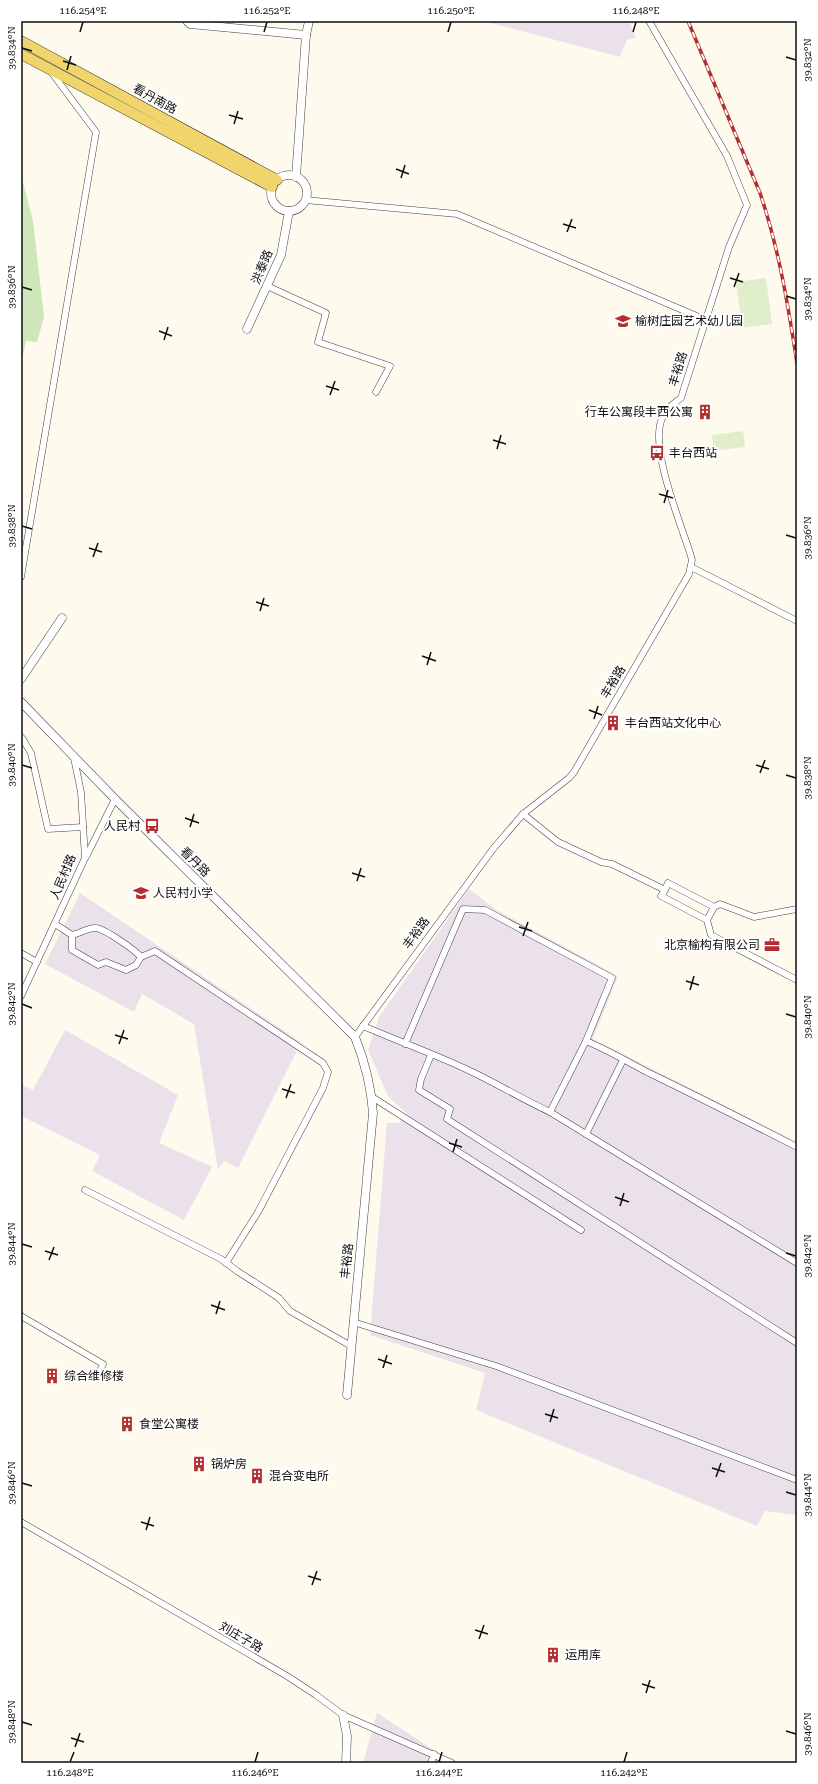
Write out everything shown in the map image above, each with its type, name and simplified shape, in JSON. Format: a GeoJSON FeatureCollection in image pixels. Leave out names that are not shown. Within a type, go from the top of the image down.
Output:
{"type":"FeatureCollection","features":[{"type":"Feature","properties":{"kind":"main road","name":"看丹南路"},"geometry":{"type":"LineString","coordinates":[[21,41],[274,184]]}},
{"type":"Feature","properties":{"kind":"main road","name":"看丹南路"},"geometry":{"type":"LineString","coordinates":[[21,54],[274,184]]}},
{"type":"Feature","properties":{"kind":"street"},"geometry":{"type":"LineString","coordinates":[[187,21],[190,24],[306,35]]}},
{"type":"Feature","properties":{"kind":"street"},"geometry":{"type":"LineString","coordinates":[[296,177],[306,35],[309,21]]}},
{"type":"Feature","properties":{"kind":"street","name":"丰裕路"},"geometry":{"type":"LineString","coordinates":[[347,1395],[372,1130],[372,1097],[363,1056],[355,1037],[473,876],[523,814],[569,778],[574,772],[687,580],[691,567],[690,553],[670,494],[662,460],[660,421],[667,409],[681,398],[729,246],[747,205],[726,156],[649,21]]}},
{"type":"Feature","properties":{"kind":"street"},"geometry":{"type":"LineString","coordinates":[[21,577],[96,132],[49,69]]}},
{"type":"Feature","properties":{"kind":"street"},"geometry":{"type":"LineString","coordinates":[[286,176],[296,177],[305,185],[305,200],[300,207],[289,211],[278,208],[272,199],[274,184],[286,176]]}},
{"type":"Feature","properties":{"kind":"street"},"geometry":{"type":"LineString","coordinates":[[305,200],[458,214],[706,320]]}},
{"type":"Feature","properties":{"kind":"street","name":"洪泰路"},"geometry":{"type":"LineString","coordinates":[[247,330],[281,255],[289,211]]}},
{"type":"Feature","properties":{"kind":"street"},"geometry":{"type":"LineString","coordinates":[[267,286],[326,313],[318,342],[390,366],[376,392]]}},
{"type":"Feature","properties":{"kind":"street"},"geometry":{"type":"LineString","coordinates":[[691,567],[797,621]]}},
{"type":"Feature","properties":{"kind":"street"},"geometry":{"type":"LineString","coordinates":[[21,679],[62,618]]}},
{"type":"Feature","properties":{"kind":"street","name":"看丹路"},"geometry":{"type":"LineString","coordinates":[[21,702],[115,800],[355,1037]]}},
{"type":"Feature","properties":{"kind":"street"},"geometry":{"type":"LineString","coordinates":[[22,738],[31,752],[48,829],[84,827]]}},
{"type":"Feature","properties":{"kind":"street","name":"人民村路"},"geometry":{"type":"LineString","coordinates":[[21,996],[85,858],[81,792],[74,758]]}},
{"type":"Feature","properties":{"kind":"street"},"geometry":{"type":"LineString","coordinates":[[85,858],[115,800]]}},
{"type":"Feature","properties":{"kind":"street"},"geometry":{"type":"LineString","coordinates":[[523,814],[558,842],[601,862],[612,864],[664,890]]}},
{"type":"Feature","properties":{"kind":"street"},"geometry":{"type":"LineString","coordinates":[[707,920],[661,896],[664,890],[668,883],[714,907]]}},
{"type":"Feature","properties":{"kind":"street"},"geometry":{"type":"LineString","coordinates":[[797,909],[754,917],[720,904],[714,907],[707,920],[710,935],[797,980]]}},
{"type":"Feature","properties":{"kind":"street"},"geometry":{"type":"LineString","coordinates":[[405,1044],[463,909],[485,910],[612,978],[586,1041],[550,1112]]}},
{"type":"Feature","properties":{"kind":"street"},"geometry":{"type":"LineString","coordinates":[[55,924],[72,935],[82,933],[87,929],[97,928],[133,949],[141,958]]}},
{"type":"Feature","properties":{"kind":"street"},"geometry":{"type":"LineString","coordinates":[[72,935],[72,950],[98,965],[106,962],[126,970],[136,966],[141,958],[155,951],[323,1063],[328,1072],[323,1088],[258,1212],[226,1263]]}},
{"type":"Feature","properties":{"kind":"street"},"geometry":{"type":"LineString","coordinates":[[21,952],[37,962]]}},
{"type":"Feature","properties":{"kind":"street"},"geometry":{"type":"LineString","coordinates":[[363,1026],[468,1070],[550,1112],[797,1263]]}},
{"type":"Feature","properties":{"kind":"street"},"geometry":{"type":"LineString","coordinates":[[586,1041],[602,1047],[623,1060],[682,1088],[797,1147]]}},
{"type":"Feature","properties":{"kind":"street"},"geometry":{"type":"LineString","coordinates":[[431,1055],[421,1080],[419,1090],[450,1109],[447,1118],[797,1343]]}},
{"type":"Feature","properties":{"kind":"street"},"geometry":{"type":"LineString","coordinates":[[586,1134],[623,1060]]}},
{"type":"Feature","properties":{"kind":"street"},"geometry":{"type":"LineString","coordinates":[[372,1097],[581,1230]]}},
{"type":"Feature","properties":{"kind":"street"},"geometry":{"type":"LineString","coordinates":[[85,1190],[226,1263],[279,1298],[290,1312],[351,1346]]}},
{"type":"Feature","properties":{"kind":"street"},"geometry":{"type":"LineString","coordinates":[[21,1316],[103,1364],[100,1371]]}},
{"type":"Feature","properties":{"kind":"street"},"geometry":{"type":"LineString","coordinates":[[353,1322],[496,1366],[797,1480]]}},
{"type":"Feature","properties":{"kind":"street","name":"刘庄子路"},"geometry":{"type":"LineString","coordinates":[[21,1522],[287,1676],[343,1715],[452,1763]]}},
{"type":"Feature","properties":{"kind":"street"},"geometry":{"type":"LineString","coordinates":[[343,1715],[347,1736],[346,1763]]}},
{"type":"Feature","properties":{"kind":"street"},"geometry":{"type":"LineString","coordinates":[[431,1763],[434,1754]]}},
{"type":"Feature","properties":{"kind":"shaded area"},"geometry":{"type":"Polygon","coordinates":[[[483,21],[630,21],[635,38],[627,40],[620,57],[483,21]]]}},
{"type":"Feature","properties":{"kind":"shaded area"},"geometry":{"type":"Polygon","coordinates":[[[469,889],[495,909],[618,976],[593,1039],[797,1142],[797,1515],[765,1511],[757,1526],[476,1410],[485,1373],[370,1335],[387,1123],[399,1123],[406,1113],[388,1096],[368,1050],[379,1017],[469,889]]]}},
{"type":"Feature","properties":{"kind":"shaded area"},"geometry":{"type":"Polygon","coordinates":[[[80,893],[299,1041],[298,1049],[238,1168],[224,1161],[218,1170],[194,1024],[142,994],[134,1012],[45,964],[80,893]]]}},
{"type":"Feature","properties":{"kind":"shaded area"},"geometry":{"type":"Polygon","coordinates":[[[65,1030],[178,1095],[159,1143],[212,1167],[184,1220],[92,1171],[100,1155],[21,1116],[21,1084],[33,1090],[65,1030]]]}},
{"type":"Feature","properties":{"kind":"shaded area"},"geometry":{"type":"Polygon","coordinates":[[[377,1713],[454,1763],[363,1763],[377,1713]]]}},
{"type":"Feature","properties":{"kind":"green space"},"geometry":{"type":"Polygon","coordinates":[[[21,175],[33,221],[44,317],[37,342],[26,341],[21,364],[21,175]]]}},
{"type":"Feature","properties":{"kind":"green space"},"geometry":{"type":"Polygon","coordinates":[[[766,278],[772,324],[742,328],[736,282],[766,278]]]}},
{"type":"Feature","properties":{"kind":"green space"},"geometry":{"type":"Polygon","coordinates":[[[743,431],[745,447],[714,451],[712,435],[743,431]]]}},
{"type":"Feature","properties":{"kind":"railway"},"geometry":{"type":"LineString","coordinates":[[688,21],[760,193],[767,214],[778,256],[797,363]]}},
{"type":"Feature","properties":{"kind":"place","name":"榆树庄园艺术幼儿园"},"geometry":{"type":"Point","coordinates":[623,321]}},
{"type":"Feature","properties":{"kind":"place","name":"行车公寓段丰西公寓"},"geometry":{"type":"Point","coordinates":[705,412]}},
{"type":"Feature","properties":{"kind":"place","name":"丰台西站"},"geometry":{"type":"Point","coordinates":[657,453]}},
{"type":"Feature","properties":{"kind":"place","name":"丰台西站文化中心"},"geometry":{"type":"Point","coordinates":[613,723]}},
{"type":"Feature","properties":{"kind":"place","name":"人民村"},"geometry":{"type":"Point","coordinates":[152,826]}},
{"type":"Feature","properties":{"kind":"place","name":"人民村小学"},"geometry":{"type":"Point","coordinates":[141,893]}},
{"type":"Feature","properties":{"kind":"place","name":"北京榆构有限公司"},"geometry":{"type":"Point","coordinates":[772,945]}},
{"type":"Feature","properties":{"kind":"place","name":"综合维修楼"},"geometry":{"type":"Point","coordinates":[52,1376]}},
{"type":"Feature","properties":{"kind":"place","name":"食堂公寓楼"},"geometry":{"type":"Point","coordinates":[127,1424]}},
{"type":"Feature","properties":{"kind":"place","name":"锅炉房"},"geometry":{"type":"Point","coordinates":[199,1464]}},
{"type":"Feature","properties":{"kind":"place","name":"混合变电所"},"geometry":{"type":"Point","coordinates":[257,1476]}},
{"type":"Feature","properties":{"kind":"place","name":"运用库"},"geometry":{"type":"Point","coordinates":[553,1655]}}]}
